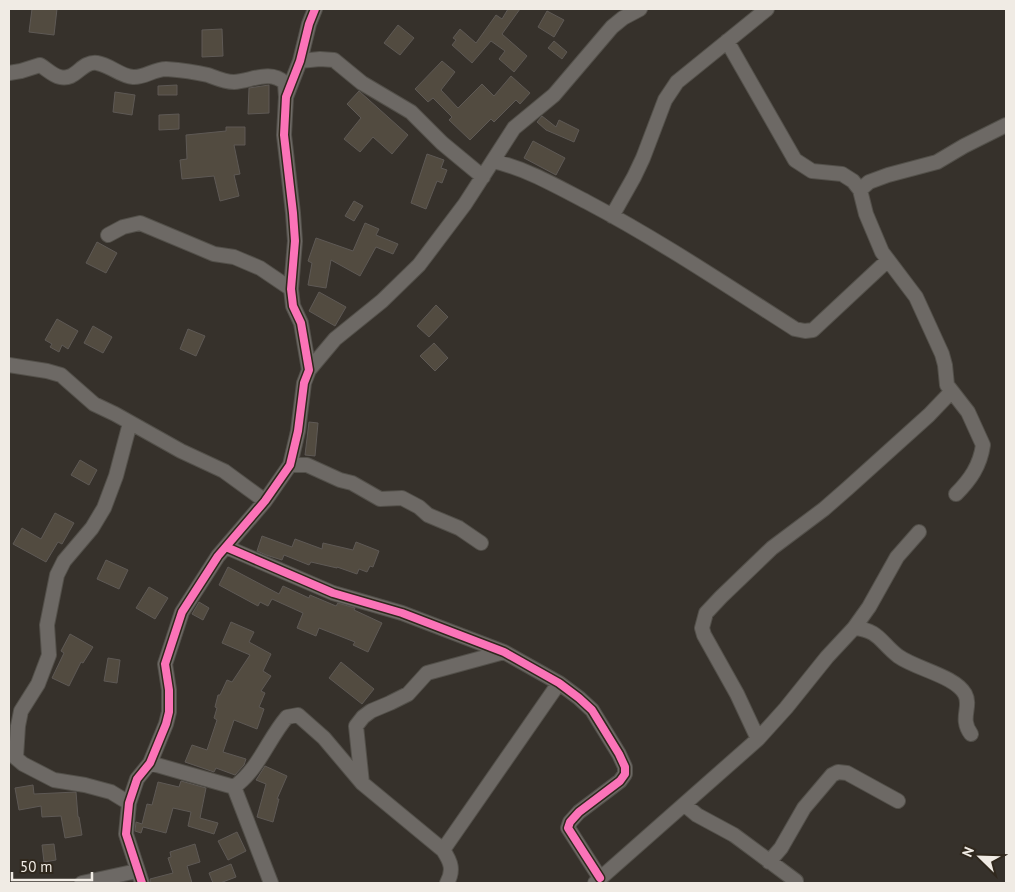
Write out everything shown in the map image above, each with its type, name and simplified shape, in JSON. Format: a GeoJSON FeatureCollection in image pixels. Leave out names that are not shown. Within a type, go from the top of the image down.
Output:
{"type":"FeatureCollection","features":[{"type":"Feature","properties":{"kind":"street"},"geometry":{"type":"LineString","coordinates":[[286,97],[300,61],[309,24],[315,9]]}},
{"type":"Feature","properties":{"kind":"street"},"geometry":{"type":"LineString","coordinates":[[82,883],[140,877],[126,834],[129,802],[137,779],[150,763],[161,739],[169,712],[165,664],[182,612],[226,547],[265,501],[290,465],[298,431],[304,383],[309,370],[335,339],[382,301],[419,265],[465,204],[514,128],[554,95],[612,27],[623,18],[640,9]]}},
{"type":"Feature","properties":{"kind":"street"},"geometry":{"type":"LineString","coordinates":[[612,216],[640,164],[669,92],[677,82],[767,9]]}},
{"type":"Feature","properties":{"kind":"street"},"geometry":{"type":"LineString","coordinates":[[727,42],[795,160],[812,171],[842,174],[853,181],[860,190],[866,214],[882,252],[916,297],[942,354],[947,385],[968,412],[983,445],[974,474],[956,494]]}},
{"type":"Feature","properties":{"kind":"street"},"geometry":{"type":"LineString","coordinates":[[300,61],[334,60],[362,83],[411,112],[442,144],[483,177]]}},
{"type":"Feature","properties":{"kind":"street"},"geometry":{"type":"LineString","coordinates":[[9,73],[40,65],[54,74],[67,78],[73,76],[84,66],[97,63],[132,77],[139,77],[168,69],[234,82],[272,76],[285,83],[284,135],[295,241],[292,289],[293,306],[301,323],[309,370]]}},
{"type":"Feature","properties":{"kind":"street"},"geometry":{"type":"LineString","coordinates":[[860,190],[869,182],[888,175],[937,162],[1006,125]]}},
{"type":"Feature","properties":{"kind":"street"},"geometry":{"type":"LineString","coordinates":[[493,162],[512,165],[535,175],[612,216],[700,267],[794,329],[813,330],[888,260]]}},
{"type":"Feature","properties":{"kind":"street"},"geometry":{"type":"LineString","coordinates":[[108,235],[122,227],[140,223],[214,254],[234,257],[260,268],[292,289]]}},
{"type":"Feature","properties":{"kind":"street"},"geometry":{"type":"LineString","coordinates":[[9,365],[47,370],[61,375],[94,404],[181,451],[224,471],[265,501]]}},
{"type":"Feature","properties":{"kind":"street"},"geometry":{"type":"LineString","coordinates":[[758,739],[704,635],[702,628],[706,613],[772,548],[824,509],[929,415],[951,392]]}},
{"type":"Feature","properties":{"kind":"street"},"geometry":{"type":"LineString","coordinates":[[129,802],[110,792],[85,785],[54,780],[23,764],[12,754],[21,711],[38,684],[49,655],[47,625],[57,575],[64,561],[92,528],[104,508],[116,476],[130,423]]}},
{"type":"Feature","properties":{"kind":"street"},"geometry":{"type":"LineString","coordinates":[[290,465],[307,465],[340,480],[352,483],[380,498],[402,498],[420,507],[428,515],[459,528],[481,543]]}},
{"type":"Feature","properties":{"kind":"street"},"geometry":{"type":"LineString","coordinates":[[226,547],[333,593],[402,613],[504,652],[559,683],[579,698],[592,710],[625,767],[625,774],[620,781],[579,812],[570,822],[568,828],[598,881],[758,739],[786,708],[827,656],[854,628],[869,607],[897,557],[919,532]]}},
{"type":"Feature","properties":{"kind":"street"},"geometry":{"type":"LineString","coordinates":[[854,628],[868,629],[904,660],[948,679],[961,688],[966,695],[965,722],[971,734]]}},
{"type":"Feature","properties":{"kind":"street"},"geometry":{"type":"LineString","coordinates":[[362,783],[356,726],[364,717],[376,708],[390,704],[408,694],[427,674],[504,652]]}},
{"type":"Feature","properties":{"kind":"street"},"geometry":{"type":"LineString","coordinates":[[443,850],[559,683]]}},
{"type":"Feature","properties":{"kind":"street"},"geometry":{"type":"LineString","coordinates":[[234,787],[246,778],[287,717],[298,715],[324,738],[362,783],[443,850],[450,860],[451,875],[447,883]]}},
{"type":"Feature","properties":{"kind":"street"},"geometry":{"type":"LineString","coordinates":[[150,763],[234,787]]}},
{"type":"Feature","properties":{"kind":"street"},"geometry":{"type":"LineString","coordinates":[[769,862],[781,848],[807,804],[832,775],[838,772],[847,773],[898,801]]}},
{"type":"Feature","properties":{"kind":"street"},"geometry":{"type":"LineString","coordinates":[[234,787],[272,883]]}},
{"type":"Feature","properties":{"kind":"street"},"geometry":{"type":"LineString","coordinates":[[685,805],[734,835],[796,881],[796,883]]}},
{"type":"Feature","properties":{"kind":"building"},"geometry":{"type":"Polygon","coordinates":[[[32,9],[57,9],[54,35],[29,32],[32,9]]]}},
{"type":"Feature","properties":{"kind":"building"},"geometry":{"type":"Polygon","coordinates":[[[508,9],[520,9],[502,34],[527,56],[514,72],[499,59],[505,51],[491,41],[472,63],[452,45],[456,40],[453,38],[460,29],[476,43],[496,15],[502,19],[508,9]]]}},
{"type":"Feature","properties":{"kind":"building"},"geometry":{"type":"Polygon","coordinates":[[[547,11],[564,20],[554,37],[538,27],[547,11]]]}},
{"type":"Feature","properties":{"kind":"building"},"geometry":{"type":"Polygon","coordinates":[[[398,25],[414,38],[400,55],[384,43],[398,25]]]}},
{"type":"Feature","properties":{"kind":"building"},"geometry":{"type":"Polygon","coordinates":[[[222,29],[223,56],[202,57],[202,30],[222,29]]]}},
{"type":"Feature","properties":{"kind":"building"},"geometry":{"type":"Polygon","coordinates":[[[554,41],[567,52],[562,59],[548,48],[554,41]]]}},
{"type":"Feature","properties":{"kind":"building"},"geometry":{"type":"Polygon","coordinates":[[[442,61],[455,72],[441,90],[458,108],[482,84],[494,96],[511,76],[530,93],[520,104],[516,100],[494,122],[491,119],[470,140],[449,120],[452,117],[433,98],[428,102],[415,89],[442,61]]]}},
{"type":"Feature","properties":{"kind":"building"},"geometry":{"type":"Polygon","coordinates":[[[177,85],[177,95],[158,95],[158,86],[177,85]]]}},
{"type":"Feature","properties":{"kind":"building"},"geometry":{"type":"Polygon","coordinates":[[[269,85],[269,113],[248,114],[249,88],[269,85]]]}},
{"type":"Feature","properties":{"kind":"building"},"geometry":{"type":"Polygon","coordinates":[[[359,91],[408,135],[392,154],[373,137],[360,152],[344,139],[361,118],[347,104],[359,91]]]}},
{"type":"Feature","properties":{"kind":"building"},"geometry":{"type":"Polygon","coordinates":[[[115,92],[135,95],[132,115],[113,112],[115,92]]]}},
{"type":"Feature","properties":{"kind":"building"},"geometry":{"type":"Polygon","coordinates":[[[179,114],[179,129],[159,130],[159,115],[179,114]]]}},
{"type":"Feature","properties":{"kind":"building"},"geometry":{"type":"Polygon","coordinates":[[[542,116],[556,127],[559,120],[579,130],[574,142],[546,130],[537,122],[542,116]]]}},
{"type":"Feature","properties":{"kind":"building"},"geometry":{"type":"Polygon","coordinates":[[[226,127],[245,127],[245,145],[234,145],[240,174],[234,175],[239,196],[220,201],[214,176],[182,179],[180,160],[187,159],[186,135],[226,131],[226,127]]]}},
{"type":"Feature","properties":{"kind":"building"},"geometry":{"type":"Polygon","coordinates":[[[533,141],[565,158],[556,175],[524,158],[533,141]]]}},
{"type":"Feature","properties":{"kind":"building"},"geometry":{"type":"Polygon","coordinates":[[[427,154],[444,160],[441,168],[447,170],[442,183],[437,181],[426,209],[411,203],[427,154]]]}},
{"type":"Feature","properties":{"kind":"building"},"geometry":{"type":"Polygon","coordinates":[[[354,201],[363,206],[354,221],[345,216],[354,201]]]}},
{"type":"Feature","properties":{"kind":"building"},"geometry":{"type":"Polygon","coordinates":[[[365,223],[379,229],[376,235],[398,244],[393,254],[376,247],[360,276],[331,260],[326,288],[308,285],[312,263],[308,261],[316,238],[353,251],[365,223]]]}},
{"type":"Feature","properties":{"kind":"building"},"geometry":{"type":"Polygon","coordinates":[[[97,242],[117,253],[106,273],[86,263],[97,242]]]}},
{"type":"Feature","properties":{"kind":"building"},"geometry":{"type":"Polygon","coordinates":[[[319,292],[346,307],[335,326],[309,311],[319,292]]]}},
{"type":"Feature","properties":{"kind":"building"},"geometry":{"type":"Polygon","coordinates":[[[436,305],[448,317],[429,337],[417,326],[436,305]]]}},
{"type":"Feature","properties":{"kind":"building"},"geometry":{"type":"Polygon","coordinates":[[[57,319],[78,331],[68,349],[62,345],[59,352],[50,347],[52,344],[45,340],[57,319]]]}},
{"type":"Feature","properties":{"kind":"building"},"geometry":{"type":"Polygon","coordinates":[[[93,326],[112,337],[103,353],[84,343],[93,326]]]}},
{"type":"Feature","properties":{"kind":"building"},"geometry":{"type":"Polygon","coordinates":[[[188,329],[205,336],[196,356],[180,349],[188,329]]]}},
{"type":"Feature","properties":{"kind":"building"},"geometry":{"type":"Polygon","coordinates":[[[434,343],[448,358],[435,371],[420,356],[434,343]]]}},
{"type":"Feature","properties":{"kind":"building"},"geometry":{"type":"Polygon","coordinates":[[[309,422],[318,423],[315,456],[305,455],[309,422]]]}},
{"type":"Feature","properties":{"kind":"building"},"geometry":{"type":"Polygon","coordinates":[[[80,460],[97,470],[89,485],[71,475],[80,460]]]}},
{"type":"Feature","properties":{"kind":"building"},"geometry":{"type":"Polygon","coordinates":[[[55,513],[74,523],[62,544],[58,542],[46,562],[13,544],[22,528],[41,539],[55,513]]]}},
{"type":"Feature","properties":{"kind":"building"},"geometry":{"type":"Polygon","coordinates":[[[262,536],[292,547],[295,539],[322,549],[323,543],[353,550],[356,542],[379,551],[373,567],[370,566],[367,572],[359,569],[357,574],[337,567],[311,562],[309,565],[284,555],[282,560],[266,555],[257,551],[262,536]]]}},
{"type":"Feature","properties":{"kind":"building"},"geometry":{"type":"Polygon","coordinates":[[[106,560],[128,570],[119,589],[97,579],[106,560]]]}},
{"type":"Feature","properties":{"kind":"building"},"geometry":{"type":"Polygon","coordinates":[[[228,567],[279,594],[283,586],[309,598],[310,595],[336,606],[338,603],[355,608],[354,610],[382,623],[368,652],[353,645],[355,642],[319,628],[316,636],[297,628],[303,613],[272,599],[268,606],[260,602],[258,606],[219,585],[228,567]]]}},
{"type":"Feature","properties":{"kind":"building"},"geometry":{"type":"Polygon","coordinates":[[[149,587],[168,598],[155,619],[136,608],[149,587]]]}},
{"type":"Feature","properties":{"kind":"building"},"geometry":{"type":"Polygon","coordinates":[[[199,602],[209,608],[203,620],[192,614],[199,602]]]}},
{"type":"Feature","properties":{"kind":"building"},"geometry":{"type":"Polygon","coordinates":[[[231,622],[254,632],[249,642],[271,654],[263,671],[271,676],[261,691],[265,693],[259,707],[264,709],[257,729],[234,720],[223,752],[246,759],[244,765],[235,775],[216,768],[214,772],[185,762],[192,745],[207,750],[217,720],[214,718],[218,695],[220,695],[227,680],[232,682],[250,655],[222,643],[231,622]]]}},
{"type":"Feature","properties":{"kind":"building"},"geometry":{"type":"Polygon","coordinates":[[[70,634],[93,647],[83,663],[81,662],[69,686],[52,678],[64,653],[61,651],[70,634]]]}},
{"type":"Feature","properties":{"kind":"building"},"geometry":{"type":"Polygon","coordinates":[[[108,658],[120,660],[117,683],[104,681],[108,658]]]}},
{"type":"Feature","properties":{"kind":"building"},"geometry":{"type":"Polygon","coordinates":[[[341,662],[374,689],[362,704],[329,678],[341,662]]]}},
{"type":"Feature","properties":{"kind":"building"},"geometry":{"type":"Polygon","coordinates":[[[265,766],[287,776],[277,799],[279,799],[273,822],[257,817],[266,784],[256,780],[265,766]]]}},
{"type":"Feature","properties":{"kind":"building"},"geometry":{"type":"Polygon","coordinates":[[[181,781],[206,788],[200,818],[218,823],[214,834],[188,826],[191,812],[173,808],[166,833],[143,827],[141,833],[135,831],[136,822],[142,824],[147,804],[152,805],[158,782],[179,787],[181,781]]]}},
{"type":"Feature","properties":{"kind":"building"},"geometry":{"type":"Polygon","coordinates":[[[33,785],[34,794],[76,792],[82,835],[65,838],[61,816],[42,817],[41,806],[19,810],[15,788],[33,785]]]}},
{"type":"Feature","properties":{"kind":"building"},"geometry":{"type":"Polygon","coordinates":[[[237,832],[246,851],[228,860],[218,841],[237,832]]]}},
{"type":"Feature","properties":{"kind":"building"},"geometry":{"type":"Polygon","coordinates":[[[54,844],[56,860],[44,862],[42,845],[54,844]]]}},
{"type":"Feature","properties":{"kind":"building"},"geometry":{"type":"Polygon","coordinates":[[[195,844],[200,862],[187,866],[192,883],[151,883],[150,879],[173,873],[168,858],[171,857],[170,852],[195,844]]]}},
{"type":"Feature","properties":{"kind":"building"},"geometry":{"type":"Polygon","coordinates":[[[231,864],[236,877],[220,883],[213,883],[209,873],[231,864]]]}},
{"type":"Feature","properties":{"kind":"cycle path"},"geometry":{"type":"LineString","coordinates":[[142,883],[126,834],[129,803],[137,779],[150,763],[166,724],[169,712],[169,690],[165,664],[182,612],[218,556],[265,501],[290,465],[298,431],[304,383],[309,370],[301,323],[293,306],[291,289],[295,241],[284,135],[286,97],[300,61],[309,24],[315,9]]}},
{"type":"Feature","properties":{"kind":"cycle path"},"geometry":{"type":"LineString","coordinates":[[226,547],[333,593],[402,613],[504,652],[559,683],[579,698],[592,710],[625,767],[625,774],[620,781],[579,812],[570,822],[568,828],[600,878]]}}]}
